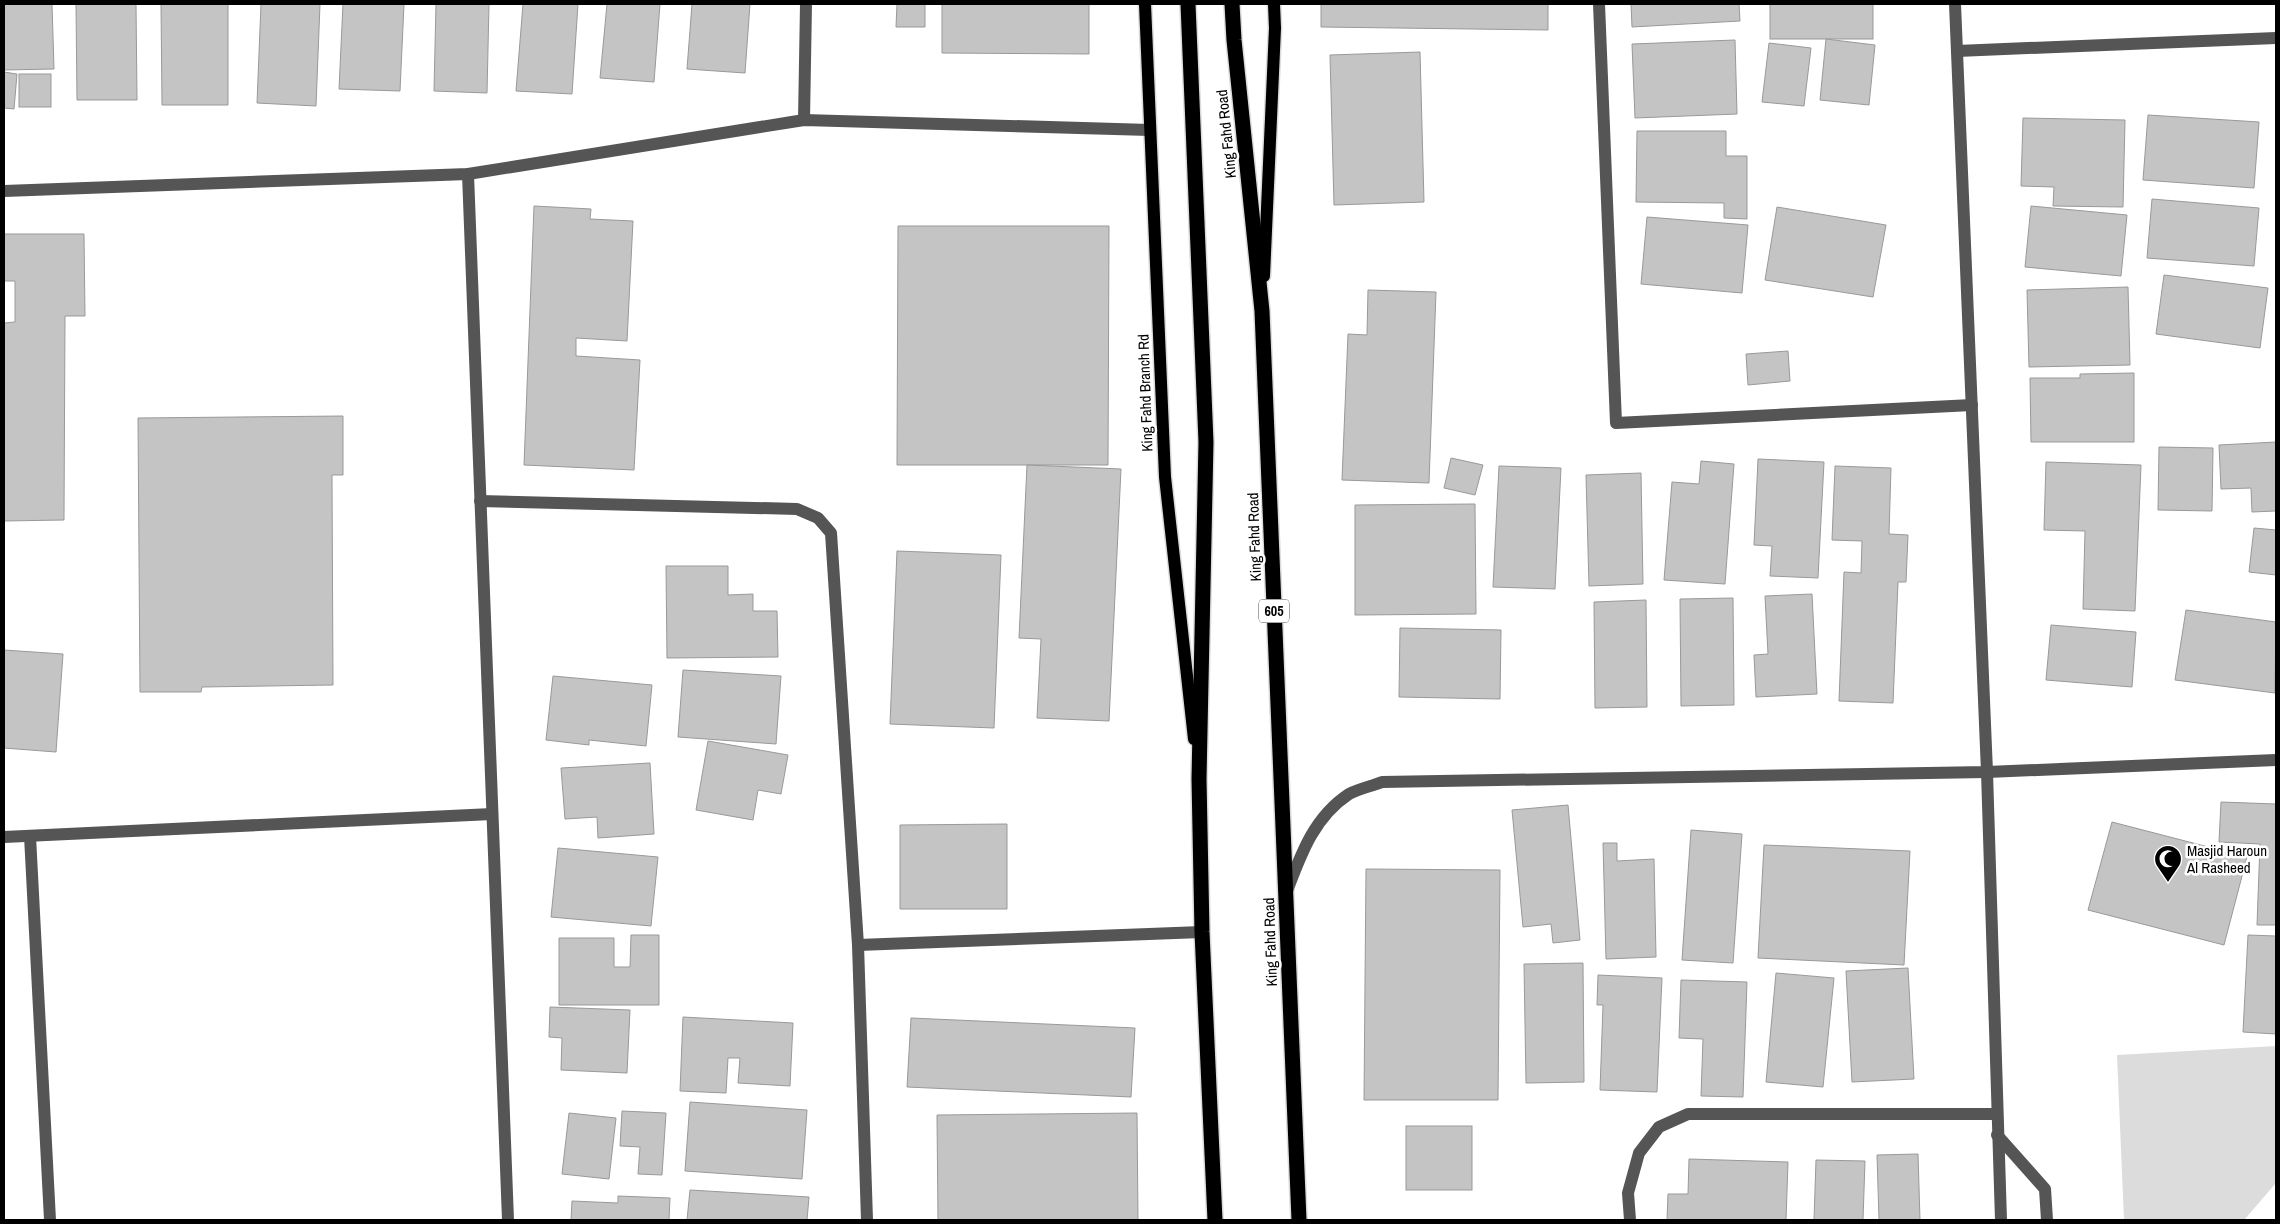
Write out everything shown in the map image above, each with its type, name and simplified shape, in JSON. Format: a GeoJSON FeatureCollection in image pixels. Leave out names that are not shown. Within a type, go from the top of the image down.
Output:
{"type":"FeatureCollection","features":[{"type":"Feature","properties":{"kind":"highway","name":"King Fahd Road"},"geometry":{"type":"LineString","coordinates":[[1188,4],[1206,442],[1199,779],[1202,932],[1215,1220]]}},
{"type":"Feature","properties":{"kind":"highway","name":"King Fahd Road"},"geometry":{"type":"LineString","coordinates":[[1232,4],[1234,40],[1262,311],[1299,1220]]}},
{"type":"Feature","properties":{"kind":"main road","name":"King Fahd Branch Rd"},"geometry":{"type":"LineString","coordinates":[[1145,4],[1165,477],[1199,779]]}},
{"type":"Feature","properties":{"kind":"main road"},"geometry":{"type":"LineString","coordinates":[[1262,311],[1275,28],[1274,4]]}},
{"type":"Feature","properties":{"kind":"street"},"geometry":{"type":"LineString","coordinates":[[804,120],[806,4]]}},
{"type":"Feature","properties":{"kind":"street"},"geometry":{"type":"LineString","coordinates":[[1599,4],[1616,423],[1972,405]]}},
{"type":"Feature","properties":{"kind":"street"},"geometry":{"type":"LineString","coordinates":[[1955,4],[1987,772],[1996,1114],[2001,1220]]}},
{"type":"Feature","properties":{"kind":"street"},"geometry":{"type":"LineString","coordinates":[[1957,51],[2276,38]]}},
{"type":"Feature","properties":{"kind":"street"},"geometry":{"type":"LineString","coordinates":[[4,191],[468,174],[804,120],[1150,130]]}},
{"type":"Feature","properties":{"kind":"street"},"geometry":{"type":"LineString","coordinates":[[468,174],[508,1220]]}},
{"type":"Feature","properties":{"kind":"street"},"geometry":{"type":"LineString","coordinates":[[480,501],[797,508],[818,518],[831,532],[858,945],[867,1220]]}},
{"type":"Feature","properties":{"kind":"street"},"geometry":{"type":"LineString","coordinates":[[1286,896],[1303,849],[1321,818],[1350,794],[1382,782],[1987,772],[2276,760]]}},
{"type":"Feature","properties":{"kind":"street"},"geometry":{"type":"LineString","coordinates":[[4,837],[492,814]]}},
{"type":"Feature","properties":{"kind":"street"},"geometry":{"type":"LineString","coordinates":[[30,836],[50,1220]]}},
{"type":"Feature","properties":{"kind":"street"},"geometry":{"type":"LineString","coordinates":[[858,945],[1202,932]]}},
{"type":"Feature","properties":{"kind":"street"},"geometry":{"type":"LineString","coordinates":[[1630,1220],[1628,1193],[1639,1153],[1659,1127],[1688,1114],[1996,1114]]}},
{"type":"Feature","properties":{"kind":"street"},"geometry":{"type":"LineString","coordinates":[[1997,1135],[2045,1189],[2047,1220]]}},
{"type":"Feature","properties":{"kind":"shaded area"},"geometry":{"type":"Polygon","coordinates":[[[2276,1046],[2276,1183],[2244,1220],[2124,1220],[2117,1055],[2276,1046]]]}},
{"type":"Feature","properties":{"kind":"building"},"geometry":{"type":"Polygon","coordinates":[[[4,4],[52,4],[54,69],[4,70],[4,4]]]}},
{"type":"Feature","properties":{"kind":"building"},"geometry":{"type":"Polygon","coordinates":[[[76,4],[136,4],[137,100],[77,100],[76,4]]]}},
{"type":"Feature","properties":{"kind":"building"},"geometry":{"type":"Polygon","coordinates":[[[161,4],[228,4],[228,105],[162,105],[161,4]]]}},
{"type":"Feature","properties":{"kind":"building"},"geometry":{"type":"Polygon","coordinates":[[[261,4],[320,4],[316,106],[257,103],[261,4]]]}},
{"type":"Feature","properties":{"kind":"building"},"geometry":{"type":"Polygon","coordinates":[[[343,4],[404,4],[400,91],[339,89],[343,4]]]}},
{"type":"Feature","properties":{"kind":"building"},"geometry":{"type":"Polygon","coordinates":[[[436,4],[489,4],[487,93],[434,91],[436,4]]]}},
{"type":"Feature","properties":{"kind":"building"},"geometry":{"type":"Polygon","coordinates":[[[523,4],[578,4],[572,94],[516,91],[523,4]]]}},
{"type":"Feature","properties":{"kind":"building"},"geometry":{"type":"Polygon","coordinates":[[[607,4],[660,4],[654,82],[600,78],[607,4]]]}},
{"type":"Feature","properties":{"kind":"building"},"geometry":{"type":"Polygon","coordinates":[[[692,4],[750,4],[745,73],[687,69],[692,4]]]}},
{"type":"Feature","properties":{"kind":"building"},"geometry":{"type":"Polygon","coordinates":[[[897,4],[925,4],[925,27],[896,27],[897,4]]]}},
{"type":"Feature","properties":{"kind":"building"},"geometry":{"type":"Polygon","coordinates":[[[942,4],[1089,4],[1089,54],[942,53],[942,4]]]}},
{"type":"Feature","properties":{"kind":"building"},"geometry":{"type":"Polygon","coordinates":[[[1321,4],[1548,4],[1548,30],[1321,27],[1321,4]]]}},
{"type":"Feature","properties":{"kind":"building"},"geometry":{"type":"Polygon","coordinates":[[[1631,4],[1739,4],[1740,21],[1632,27],[1631,4]]]}},
{"type":"Feature","properties":{"kind":"building"},"geometry":{"type":"Polygon","coordinates":[[[1770,4],[1873,4],[1873,39],[1770,39],[1770,4]]]}},
{"type":"Feature","properties":{"kind":"building"},"geometry":{"type":"Polygon","coordinates":[[[1826,39],[1875,45],[1869,105],[1820,100],[1826,39]]]}},
{"type":"Feature","properties":{"kind":"building"},"geometry":{"type":"Polygon","coordinates":[[[1735,40],[1737,114],[1635,118],[1632,44],[1735,40]]]}},
{"type":"Feature","properties":{"kind":"building"},"geometry":{"type":"Polygon","coordinates":[[[1769,43],[1811,48],[1804,106],[1762,102],[1769,43]]]}},
{"type":"Feature","properties":{"kind":"building"},"geometry":{"type":"Polygon","coordinates":[[[1420,52],[1424,202],[1334,205],[1330,55],[1420,52]]]}},
{"type":"Feature","properties":{"kind":"building"},"geometry":{"type":"Polygon","coordinates":[[[4,72],[17,74],[14,109],[4,108],[4,72]]]}},
{"type":"Feature","properties":{"kind":"building"},"geometry":{"type":"Polygon","coordinates":[[[19,74],[51,74],[51,107],[19,107],[19,74]]]}},
{"type":"Feature","properties":{"kind":"building"},"geometry":{"type":"Polygon","coordinates":[[[2148,115],[2259,122],[2254,188],[2143,180],[2148,115]]]}},
{"type":"Feature","properties":{"kind":"building"},"geometry":{"type":"Polygon","coordinates":[[[2023,118],[2125,120],[2123,207],[2053,206],[2054,187],[2021,186],[2023,118]]]}},
{"type":"Feature","properties":{"kind":"building"},"geometry":{"type":"Polygon","coordinates":[[[1637,131],[1726,131],[1726,156],[1747,156],[1747,219],[1724,218],[1724,203],[1636,202],[1637,131]]]}},
{"type":"Feature","properties":{"kind":"building"},"geometry":{"type":"Polygon","coordinates":[[[2152,199],[2259,208],[2254,266],[2147,258],[2152,199]]]}},
{"type":"Feature","properties":{"kind":"building"},"geometry":{"type":"Polygon","coordinates":[[[534,206],[591,209],[590,219],[633,221],[627,341],[576,338],[576,356],[640,360],[634,470],[524,465],[534,206]]]}},
{"type":"Feature","properties":{"kind":"building"},"geometry":{"type":"Polygon","coordinates":[[[2031,206],[2127,215],[2121,276],[2025,267],[2031,206]]]}},
{"type":"Feature","properties":{"kind":"building"},"geometry":{"type":"Polygon","coordinates":[[[1777,207],[1886,225],[1873,297],[1765,280],[1777,207]]]}},
{"type":"Feature","properties":{"kind":"building"},"geometry":{"type":"Polygon","coordinates":[[[1647,217],[1748,225],[1742,293],[1641,284],[1647,217]]]}},
{"type":"Feature","properties":{"kind":"building"},"geometry":{"type":"Polygon","coordinates":[[[898,226],[1109,226],[1108,465],[897,465],[898,226]]]}},
{"type":"Feature","properties":{"kind":"building"},"geometry":{"type":"Polygon","coordinates":[[[4,234],[84,234],[85,316],[65,316],[64,520],[4,521],[4,323],[15,322],[15,281],[4,281],[4,234]]]}},
{"type":"Feature","properties":{"kind":"building"},"geometry":{"type":"Polygon","coordinates":[[[2164,275],[2268,288],[2260,348],[2156,334],[2164,275]]]}},
{"type":"Feature","properties":{"kind":"building"},"geometry":{"type":"Polygon","coordinates":[[[2128,287],[2130,365],[2029,367],[2027,290],[2128,287]]]}},
{"type":"Feature","properties":{"kind":"building"},"geometry":{"type":"Polygon","coordinates":[[[1368,290],[1436,292],[1429,483],[1342,480],[1348,334],[1367,335],[1368,290]]]}},
{"type":"Feature","properties":{"kind":"building"},"geometry":{"type":"Polygon","coordinates":[[[1788,351],[1790,381],[1748,385],[1746,354],[1788,351]]]}},
{"type":"Feature","properties":{"kind":"building"},"geometry":{"type":"Polygon","coordinates":[[[2134,373],[2134,442],[2031,442],[2030,378],[2080,378],[2080,374],[2134,373]]]}},
{"type":"Feature","properties":{"kind":"building"},"geometry":{"type":"Polygon","coordinates":[[[343,416],[343,475],[332,475],[333,685],[202,687],[201,692],[140,692],[138,418],[343,416]]]}},
{"type":"Feature","properties":{"kind":"building"},"geometry":{"type":"Polygon","coordinates":[[[2276,442],[2276,511],[2252,512],[2251,488],[2221,489],[2219,445],[2276,442]]]}},
{"type":"Feature","properties":{"kind":"building"},"geometry":{"type":"Polygon","coordinates":[[[2159,447],[2213,448],[2212,511],[2158,510],[2159,447]]]}},
{"type":"Feature","properties":{"kind":"building"},"geometry":{"type":"Polygon","coordinates":[[[1451,458],[1483,465],[1475,495],[1444,488],[1451,458]]]}},
{"type":"Feature","properties":{"kind":"building"},"geometry":{"type":"Polygon","coordinates":[[[1758,459],[1824,462],[1818,578],[1770,576],[1772,546],[1754,545],[1758,459]]]}},
{"type":"Feature","properties":{"kind":"building"},"geometry":{"type":"Polygon","coordinates":[[[1701,461],[1734,464],[1725,584],[1664,580],[1672,482],[1699,484],[1701,461]]]}},
{"type":"Feature","properties":{"kind":"building"},"geometry":{"type":"Polygon","coordinates":[[[2046,462],[2141,465],[2135,611],[2083,609],[2085,531],[2044,530],[2046,462]]]}},
{"type":"Feature","properties":{"kind":"building"},"geometry":{"type":"Polygon","coordinates":[[[1027,465],[1121,469],[1109,721],[1037,718],[1041,639],[1019,638],[1027,465]]]}},
{"type":"Feature","properties":{"kind":"building"},"geometry":{"type":"Polygon","coordinates":[[[1499,466],[1561,468],[1555,589],[1493,587],[1499,466]]]}},
{"type":"Feature","properties":{"kind":"building"},"geometry":{"type":"Polygon","coordinates":[[[1835,466],[1891,468],[1889,534],[1908,535],[1906,582],[1898,582],[1893,703],[1839,701],[1844,572],[1861,573],[1862,541],[1832,540],[1835,466]]]}},
{"type":"Feature","properties":{"kind":"building"},"geometry":{"type":"Polygon","coordinates":[[[1641,473],[1643,584],[1589,586],[1586,475],[1641,473]]]}},
{"type":"Feature","properties":{"kind":"building"},"geometry":{"type":"Polygon","coordinates":[[[1475,504],[1476,614],[1355,615],[1355,505],[1475,504]]]}},
{"type":"Feature","properties":{"kind":"building"},"geometry":{"type":"Polygon","coordinates":[[[2254,528],[2276,530],[2276,575],[2249,572],[2254,528]]]}},
{"type":"Feature","properties":{"kind":"building"},"geometry":{"type":"Polygon","coordinates":[[[897,551],[1001,555],[994,728],[890,724],[897,551]]]}},
{"type":"Feature","properties":{"kind":"building"},"geometry":{"type":"Polygon","coordinates":[[[666,566],[728,566],[728,595],[753,594],[753,611],[777,611],[778,657],[667,658],[666,566]]]}},
{"type":"Feature","properties":{"kind":"building"},"geometry":{"type":"Polygon","coordinates":[[[1812,594],[1817,694],[1756,697],[1754,655],[1768,654],[1765,596],[1812,594]]]}},
{"type":"Feature","properties":{"kind":"building"},"geometry":{"type":"Polygon","coordinates":[[[1733,598],[1734,705],[1681,706],[1680,599],[1733,598]]]}},
{"type":"Feature","properties":{"kind":"building"},"geometry":{"type":"Polygon","coordinates":[[[1646,600],[1647,707],[1595,708],[1594,602],[1646,600]]]}},
{"type":"Feature","properties":{"kind":"building"},"geometry":{"type":"Polygon","coordinates":[[[2186,610],[2276,622],[2275,693],[2175,680],[2186,610]]]}},
{"type":"Feature","properties":{"kind":"building"},"geometry":{"type":"Polygon","coordinates":[[[2051,625],[2136,632],[2132,687],[2046,680],[2051,625]]]}},
{"type":"Feature","properties":{"kind":"building"},"geometry":{"type":"Polygon","coordinates":[[[1400,628],[1501,630],[1500,699],[1399,697],[1400,628]]]}},
{"type":"Feature","properties":{"kind":"building"},"geometry":{"type":"Polygon","coordinates":[[[4,650],[63,654],[56,752],[4,748],[4,650]]]}},
{"type":"Feature","properties":{"kind":"building"},"geometry":{"type":"Polygon","coordinates":[[[683,670],[781,676],[776,744],[678,737],[683,670]]]}},
{"type":"Feature","properties":{"kind":"building"},"geometry":{"type":"Polygon","coordinates":[[[553,676],[652,685],[646,746],[589,740],[589,745],[546,740],[553,676]]]}},
{"type":"Feature","properties":{"kind":"building"},"geometry":{"type":"Polygon","coordinates":[[[708,741],[788,755],[781,794],[758,790],[753,820],[696,810],[708,741]]]}},
{"type":"Feature","properties":{"kind":"building"},"geometry":{"type":"Polygon","coordinates":[[[650,763],[654,834],[598,838],[597,817],[565,819],[561,768],[650,763]]]}},
{"type":"Feature","properties":{"kind":"building"},"geometry":{"type":"Polygon","coordinates":[[[2221,802],[2276,804],[2276,925],[2257,925],[2260,844],[2219,842],[2221,802]]]}},
{"type":"Feature","properties":{"kind":"building"},"geometry":{"type":"Polygon","coordinates":[[[1568,805],[1580,940],[1553,943],[1551,924],[1523,927],[1512,810],[1568,805]]]}},
{"type":"Feature","properties":{"kind":"building","name":"Masjid Haroun Al Rasheed"},"geometry":{"type":"Polygon","coordinates":[[[2112,822],[2247,857],[2224,945],[2088,910],[2112,822]]]}},
{"type":"Feature","properties":{"kind":"building"},"geometry":{"type":"Polygon","coordinates":[[[1007,824],[1007,909],[900,909],[900,825],[1007,824]]]}},
{"type":"Feature","properties":{"kind":"building"},"geometry":{"type":"Polygon","coordinates":[[[1691,830],[1742,834],[1733,963],[1682,960],[1691,830]]]}},
{"type":"Feature","properties":{"kind":"building"},"geometry":{"type":"Polygon","coordinates":[[[1603,843],[1617,843],[1617,861],[1654,859],[1656,957],[1606,959],[1603,843]]]}},
{"type":"Feature","properties":{"kind":"building"},"geometry":{"type":"Polygon","coordinates":[[[1764,845],[1910,851],[1904,965],[1758,958],[1764,845]]]}},
{"type":"Feature","properties":{"kind":"building"},"geometry":{"type":"Polygon","coordinates":[[[558,848],[658,857],[651,926],[551,917],[558,848]]]}},
{"type":"Feature","properties":{"kind":"building"},"geometry":{"type":"Polygon","coordinates":[[[1366,869],[1500,870],[1498,1100],[1364,1100],[1366,869]]]}},
{"type":"Feature","properties":{"kind":"building"},"geometry":{"type":"Polygon","coordinates":[[[631,935],[659,935],[659,1005],[559,1005],[559,938],[614,938],[614,967],[630,967],[631,935]]]}},
{"type":"Feature","properties":{"kind":"building"},"geometry":{"type":"Polygon","coordinates":[[[2248,935],[2276,936],[2276,1034],[2243,1032],[2248,935]]]}},
{"type":"Feature","properties":{"kind":"building"},"geometry":{"type":"Polygon","coordinates":[[[1583,963],[1584,1082],[1526,1083],[1524,964],[1583,963]]]}},
{"type":"Feature","properties":{"kind":"building"},"geometry":{"type":"Polygon","coordinates":[[[1908,968],[1914,1079],[1852,1082],[1846,971],[1908,968]]]}},
{"type":"Feature","properties":{"kind":"building"},"geometry":{"type":"Polygon","coordinates":[[[1776,973],[1834,978],[1823,1087],[1766,1082],[1776,973]]]}},
{"type":"Feature","properties":{"kind":"building"},"geometry":{"type":"Polygon","coordinates":[[[1598,975],[1662,978],[1657,1092],[1600,1090],[1603,1005],[1597,1005],[1598,975]]]}},
{"type":"Feature","properties":{"kind":"building"},"geometry":{"type":"Polygon","coordinates":[[[1681,980],[1747,982],[1743,1097],[1701,1096],[1703,1039],[1679,1038],[1681,980]]]}},
{"type":"Feature","properties":{"kind":"building"},"geometry":{"type":"Polygon","coordinates":[[[550,1007],[630,1010],[627,1073],[561,1070],[562,1038],[549,1037],[550,1007]]]}},
{"type":"Feature","properties":{"kind":"building"},"geometry":{"type":"Polygon","coordinates":[[[683,1017],[793,1023],[790,1086],[738,1083],[740,1058],[728,1058],[726,1093],[680,1091],[683,1017]]]}},
{"type":"Feature","properties":{"kind":"building"},"geometry":{"type":"Polygon","coordinates":[[[911,1018],[1135,1028],[1131,1097],[907,1087],[911,1018]]]}},
{"type":"Feature","properties":{"kind":"building"},"geometry":{"type":"Polygon","coordinates":[[[690,1102],[807,1110],[802,1179],[685,1171],[690,1102]]]}},
{"type":"Feature","properties":{"kind":"building"},"geometry":{"type":"Polygon","coordinates":[[[622,1111],[666,1113],[662,1175],[638,1174],[640,1147],[620,1146],[622,1111]]]}},
{"type":"Feature","properties":{"kind":"building"},"geometry":{"type":"Polygon","coordinates":[[[569,1113],[616,1118],[609,1179],[562,1174],[569,1113]]]}},
{"type":"Feature","properties":{"kind":"building"},"geometry":{"type":"Polygon","coordinates":[[[1137,1113],[1138,1220],[938,1220],[937,1115],[1137,1113]]]}},
{"type":"Feature","properties":{"kind":"building"},"geometry":{"type":"Polygon","coordinates":[[[1406,1126],[1472,1126],[1472,1190],[1406,1190],[1406,1126]]]}},
{"type":"Feature","properties":{"kind":"building"},"geometry":{"type":"Polygon","coordinates":[[[1918,1154],[1920,1220],[1879,1220],[1877,1155],[1918,1154]]]}},
{"type":"Feature","properties":{"kind":"building"},"geometry":{"type":"Polygon","coordinates":[[[1689,1159],[1788,1162],[1786,1220],[1667,1220],[1668,1194],[1688,1194],[1689,1159]]]}},
{"type":"Feature","properties":{"kind":"building"},"geometry":{"type":"Polygon","coordinates":[[[1816,1160],[1865,1161],[1863,1220],[1814,1220],[1816,1160]]]}},
{"type":"Feature","properties":{"kind":"building"},"geometry":{"type":"Polygon","coordinates":[[[690,1190],[809,1197],[807,1220],[687,1220],[690,1190]]]}},
{"type":"Feature","properties":{"kind":"building"},"geometry":{"type":"Polygon","coordinates":[[[618,1196],[670,1198],[669,1220],[571,1220],[572,1201],[618,1203],[618,1196]]]}},
{"type":"Feature","properties":{"kind":"place","name":"Masjid Haroun Al Rasheed"},"geometry":{"type":"Point","coordinates":[2168,883]}}]}
